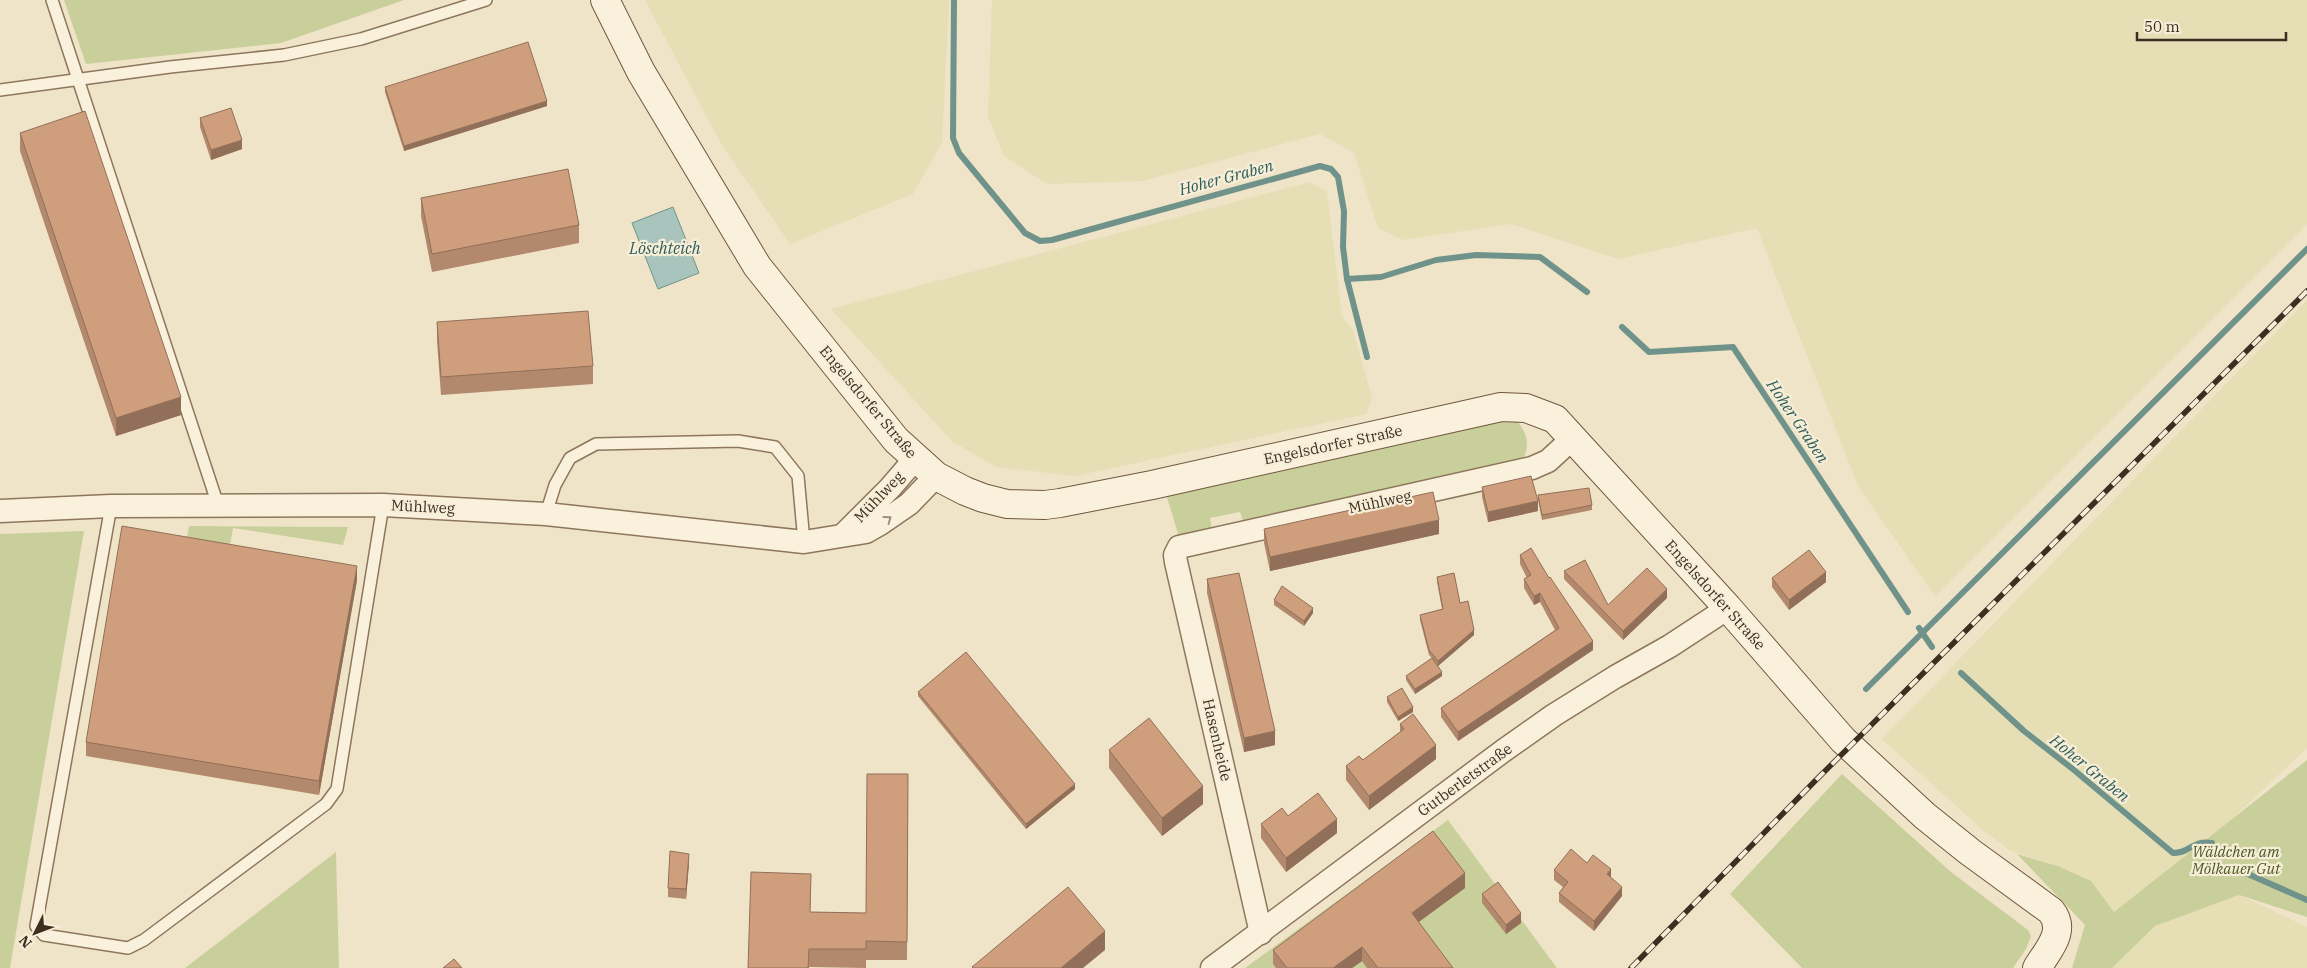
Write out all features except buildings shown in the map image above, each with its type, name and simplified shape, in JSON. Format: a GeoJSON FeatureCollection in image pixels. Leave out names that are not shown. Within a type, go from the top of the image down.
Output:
{"type":"FeatureCollection","features":[{"type":"Feature","properties":{"kind":"main road","name":"Engelsdorfer Straße"},"geometry":{"type":"LineString","coordinates":[[605,0],[641,72],[757,266],[896,440],[936,476],[983,498],[1007,504],[1060,503],[1152,485],[1501,406],[1526,408],[1555,419],[1728,608],[1844,740],[1926,816],[1970,852],[2051,912],[2055,917],[2058,930],[2056,938],[2037,968]]}},
{"type":"Feature","properties":{"kind":"street","name":"Mühlweg"},"geometry":{"type":"LineString","coordinates":[[1178,547],[1532,468],[1548,461],[1573,438]]}},
{"type":"Feature","properties":{"kind":"street","name":"Mühlweg"},"geometry":{"type":"LineString","coordinates":[[843,535],[890,488],[915,459]]}},
{"type":"Feature","properties":{"kind":"street","name":"Mühlweg"},"geometry":{"type":"LineString","coordinates":[[0,511],[111,506],[383,505],[546,514],[804,542],[866,532],[909,504],[936,476]]}},
{"type":"Feature","properties":{"kind":"street","name":"Hasenheide"},"geometry":{"type":"LineString","coordinates":[[1178,547],[1175,555],[1176,562],[1261,933]]}},
{"type":"Feature","properties":{"kind":"street","name":"Gutberletstraße"},"geometry":{"type":"LineString","coordinates":[[1212,968],[1475,771],[1554,715],[1670,646],[1728,608]]}},
{"type":"Feature","properties":{"kind":"lane"},"geometry":{"type":"LineString","coordinates":[[52,0],[218,506]]}},
{"type":"Feature","properties":{"kind":"lane"},"geometry":{"type":"LineString","coordinates":[[0,90],[312,50],[361,39],[486,0]]}},
{"type":"Feature","properties":{"kind":"lane"},"geometry":{"type":"LineString","coordinates":[[546,514],[555,485],[570,458],[596,444],[738,441],[775,448],[798,476],[804,542]]}},
{"type":"Feature","properties":{"kind":"lane"},"geometry":{"type":"LineString","coordinates":[[111,506],[36,926],[44,935],[128,948],[144,940],[326,804],[336,788],[383,505]]}},
{"type":"Feature","properties":{"kind":"shaded area"},"geometry":{"type":"Polygon","coordinates":[[[645,0],[949,0],[942,143],[913,194],[790,244],[720,142],[645,0]]]}},
{"type":"Feature","properties":{"kind":"shaded area"},"geometry":{"type":"Polygon","coordinates":[[[992,0],[2307,0],[2307,224],[1935,596],[1858,486],[1757,228],[1618,259],[1511,224],[1402,240],[1378,228],[1354,153],[1320,134],[1142,181],[1047,184],[1004,156],[988,117],[992,0]]]}},
{"type":"Feature","properties":{"kind":"shaded area"},"geometry":{"type":"Polygon","coordinates":[[[1310,182],[1327,192],[1342,316],[1353,330],[1372,398],[1366,414],[1075,476],[996,467],[952,441],[831,309],[1310,182]]]}},
{"type":"Feature","properties":{"kind":"shaded area"},"geometry":{"type":"Polygon","coordinates":[[[2307,300],[2307,748],[2231,820],[2113,913],[2091,881],[2058,866],[2009,850],[1977,825],[1882,739],[2307,300]]]}},
{"type":"Feature","properties":{"kind":"shaded area"},"geometry":{"type":"Polygon","coordinates":[[[2239,895],[2307,927],[2307,968],[2112,968],[2155,926],[2239,895]]]}},
{"type":"Feature","properties":{"kind":"green space"},"geometry":{"type":"Polygon","coordinates":[[[64,0],[404,0],[281,43],[86,64],[64,0]]]}},
{"type":"Feature","properties":{"kind":"green space"},"geometry":{"type":"Polygon","coordinates":[[[1501,420],[1517,421],[1523,430],[1527,444],[1523,459],[1244,523],[1240,512],[1210,518],[1212,530],[1179,537],[1166,494],[1501,420]]]}},
{"type":"Feature","properties":{"kind":"green space"},"geometry":{"type":"Polygon","coordinates":[[[189,526],[348,527],[343,545],[233,528],[228,556],[185,551],[189,526]]]}},
{"type":"Feature","properties":{"kind":"green space"},"geometry":{"type":"Polygon","coordinates":[[[84,531],[10,968],[0,968],[0,534],[84,531]]]}},
{"type":"Feature","properties":{"kind":"green space","name":"Wäldchen am Mölkauer Gut"},"geometry":{"type":"Polygon","coordinates":[[[2307,760],[2307,917],[2239,895],[2155,926],[2112,968],[2072,968],[2085,925],[2017,854],[2058,866],[2091,881],[2114,912],[2307,760]]]}},
{"type":"Feature","properties":{"kind":"green space"},"geometry":{"type":"Polygon","coordinates":[[[1842,774],[1951,872],[2028,930],[2031,936],[2026,949],[2013,968],[1802,968],[1730,894],[1842,774]]]}},
{"type":"Feature","properties":{"kind":"green space"},"geometry":{"type":"Polygon","coordinates":[[[1448,820],[1557,968],[1245,968],[1448,820]]]}},
{"type":"Feature","properties":{"kind":"green space"},"geometry":{"type":"Polygon","coordinates":[[[336,852],[339,968],[185,968],[336,852]]]}},
{"type":"Feature","properties":{"kind":"water","name":"Löschteich"},"geometry":{"type":"Polygon","coordinates":[[[673,207],[699,273],[658,289],[632,223],[673,207]]]}},
{"type":"Feature","properties":{"kind":"waterway","name":"Hoher Graben"},"geometry":{"type":"LineString","coordinates":[[954,0],[953,138],[959,153],[1025,233],[1040,241],[1052,240],[1320,166],[1331,169],[1338,177],[1344,211],[1343,247],[1347,279],[1381,277],[1436,260],[1476,255],[1540,257],[1587,292]]}},
{"type":"Feature","properties":{"kind":"waterway"},"geometry":{"type":"LineString","coordinates":[[1866,689],[2307,249]]}},
{"type":"Feature","properties":{"kind":"waterway"},"geometry":{"type":"LineString","coordinates":[[1347,279],[1367,357]]}},
{"type":"Feature","properties":{"kind":"waterway","name":"Hoher Graben"},"geometry":{"type":"LineString","coordinates":[[1622,327],[1649,352],[1733,347],[1908,612]]}},
{"type":"Feature","properties":{"kind":"waterway"},"geometry":{"type":"LineString","coordinates":[[1919,628],[1932,647]]}},
{"type":"Feature","properties":{"kind":"waterway","name":"Hoher Graben"},"geometry":{"type":"LineString","coordinates":[[1961,673],[2024,731],[2074,770],[2173,853],[2184,851],[2199,843],[2212,843]]}},
{"type":"Feature","properties":{"kind":"waterway","name":"Hoher Graben"},"geometry":{"type":"LineString","coordinates":[[2241,871],[2307,900]]}},
{"type":"Feature","properties":{"kind":"railway"},"geometry":{"type":"LineString","coordinates":[[1631,968],[1814,782],[2307,291]]}}]}
